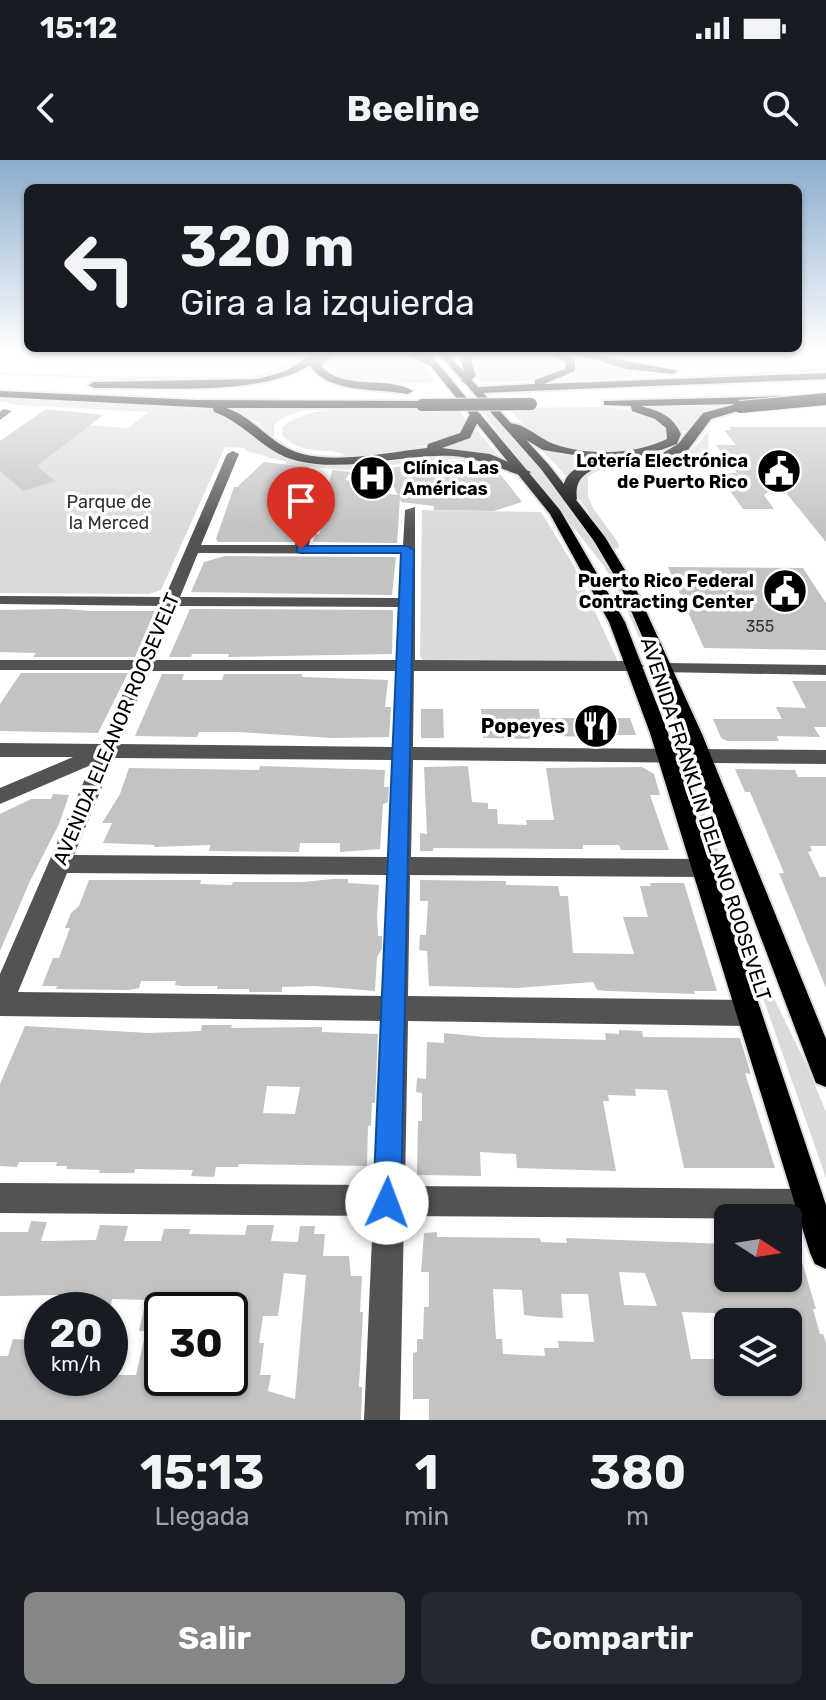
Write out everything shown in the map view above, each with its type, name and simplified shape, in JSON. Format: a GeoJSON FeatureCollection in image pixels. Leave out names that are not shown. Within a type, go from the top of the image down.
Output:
{"type":"FeatureCollection","features":[{"type":"Feature","properties":{"kind":"highway"},"geometry":{"type":"LineString","coordinates":[[230,413],[270,445],[299,457],[346,461],[462,453],[493,459],[524,472]]}},
{"type":"Feature","properties":{"kind":"highway"},"geometry":{"type":"LineString","coordinates":[[303,413],[280,424],[279,439],[292,449],[344,456],[451,443],[465,435],[475,415]]}},
{"type":"Feature","properties":{"kind":"highway"},"geometry":{"type":"LineString","coordinates":[[509,426],[543,445],[583,455],[648,450],[663,446],[675,437],[670,424],[651,413]]}},
{"type":"Feature","properties":{"kind":"highway"},"geometry":{"type":"LineString","coordinates":[[570,499],[568,487],[571,479],[583,469],[602,462],[672,453],[683,447],[707,416],[719,413]]}},
{"type":"Feature","properties":{"kind":"main road","name":"AVENIDA FRANKLIN DELANO ROOSEVELT"},"geometry":{"type":"LineString","coordinates":[[497,413],[570,499],[627,585],[666,668],[826,1073]]}},
{"type":"Feature","properties":{"kind":"main road","name":"AVENIDA FRANKLIN DELANO ROOSEVELT"},"geometry":{"type":"LineString","coordinates":[[475,415],[556,513],[617,622],[636,666],[826,1253]]}},
{"type":"Feature","properties":{"kind":"street","name":"AVENIDA ELEANOR ROOSEVELT"},"geometry":{"type":"LineString","coordinates":[[0,1004],[233,454]]}},
{"type":"Feature","properties":{"kind":"street"},"geometry":{"type":"LineString","coordinates":[[301,549],[313,499]]}},
{"type":"Feature","properties":{"kind":"street"},"geometry":{"type":"LineString","coordinates":[[382,1420],[407,550],[411,510]]}},
{"type":"Feature","properties":{"kind":"street"},"geometry":{"type":"LineString","coordinates":[[193,549],[407,550]]}},
{"type":"Feature","properties":{"kind":"street"},"geometry":{"type":"LineString","coordinates":[[0,600],[406,603]]}},
{"type":"Feature","properties":{"kind":"street"},"geometry":{"type":"LineString","coordinates":[[0,665],[636,666]]}},
{"type":"Feature","properties":{"kind":"street"},"geometry":{"type":"LineString","coordinates":[[666,668],[826,670]]}},
{"type":"Feature","properties":{"kind":"street"},"geometry":{"type":"LineString","coordinates":[[0,750],[826,757]]}},
{"type":"Feature","properties":{"kind":"street"},"geometry":{"type":"LineString","coordinates":[[0,796],[107,751]]}},
{"type":"Feature","properties":{"kind":"street"},"geometry":{"type":"LineString","coordinates":[[60,864],[700,868]]}},
{"type":"Feature","properties":{"kind":"street"},"geometry":{"type":"LineString","coordinates":[[0,1004],[747,1013]]}},
{"type":"Feature","properties":{"kind":"street"},"geometry":{"type":"LineString","coordinates":[[0,1198],[809,1204]]}},
{"type":"Feature","properties":{"kind":"green space","name":"Parque de la Merced"},"geometry":{"type":"Polygon","coordinates":[[[147,413],[219,413],[237,419],[280,454],[350,464],[466,454],[491,465],[461,458],[342,470],[286,464],[287,461],[245,451],[245,448],[225,447],[161,590],[149,594],[0,593],[0,466],[90,425],[128,428],[147,413]]]}},
{"type":"Feature","properties":{"kind":"green space"},"geometry":{"type":"Polygon","coordinates":[[[234,413],[296,413],[274,425],[274,437],[292,451],[340,458],[347,457],[332,451],[300,447],[282,435],[283,427],[314,413],[462,413],[468,425],[462,432],[441,442],[410,448],[428,450],[446,447],[477,430],[503,461],[476,453],[446,450],[350,459],[304,456],[279,446],[259,423],[234,413]]]}},
{"type":"Feature","properties":{"kind":"green space"},"geometry":{"type":"Polygon","coordinates":[[[483,413],[490,413],[534,464],[580,522],[607,563],[640,626],[687,737],[682,736],[678,729],[626,607],[604,566],[483,413]]]}},
{"type":"Feature","properties":{"kind":"green space"},"geometry":{"type":"Polygon","coordinates":[[[513,413],[643,413],[668,427],[667,438],[657,444],[610,453],[550,445],[528,429],[513,413]]]}},
{"type":"Feature","properties":{"kind":"green space"},"geometry":{"type":"Polygon","coordinates":[[[657,413],[707,413],[701,415],[687,431],[681,431],[667,417],[657,413]]]}},
{"type":"Feature","properties":{"kind":"green space"},"geometry":{"type":"Polygon","coordinates":[[[708,431],[709,460],[628,464],[598,471],[588,477],[588,496],[619,544],[618,549],[614,548],[576,494],[579,482],[587,473],[601,467],[680,456],[696,446],[708,431]]]}},
{"type":"Feature","properties":{"kind":"green space"},"geometry":{"type":"Polygon","coordinates":[[[537,445],[567,454],[606,458],[569,479],[537,445]]]}},
{"type":"Feature","properties":{"kind":"green space"},"geometry":{"type":"Polygon","coordinates":[[[422,510],[541,512],[574,566],[618,662],[423,661],[420,656],[422,510]]]}},
{"type":"Feature","properties":{"kind":"green space"},"geometry":{"type":"Polygon","coordinates":[[[685,775],[691,776],[766,982],[826,1112],[826,1178],[685,775]]]}},
{"type":"Feature","properties":{"kind":"building"},"geometry":{"type":"Polygon","coordinates":[[[41,413],[103,415],[37,466],[55,481],[23,491],[0,471],[0,441],[41,413]]]}},
{"type":"Feature","properties":{"kind":"building"},"geometry":{"type":"Polygon","coordinates":[[[729,427],[826,427],[826,542],[779,484],[764,495],[774,509],[743,509],[717,473],[737,473],[716,445],[736,445],[724,430],[731,430],[729,427]]]}},
{"type":"Feature","properties":{"kind":"building"},"geometry":{"type":"Polygon","coordinates":[[[462,460],[497,470],[522,502],[494,511],[434,510],[434,506],[401,502],[400,498],[397,543],[313,542],[322,525],[332,470],[351,472],[345,480],[358,482],[353,490],[398,495],[385,471],[389,468],[462,460]]]}},
{"type":"Feature","properties":{"kind":"building"},"geometry":{"type":"Polygon","coordinates":[[[264,462],[309,467],[293,542],[218,542],[216,539],[234,487],[264,462]]]}},
{"type":"Feature","properties":{"kind":"building"},"geometry":{"type":"Polygon","coordinates":[[[225,556],[396,557],[392,595],[191,592],[204,562],[225,556]]]}},
{"type":"Feature","properties":{"kind":"building"},"geometry":{"type":"Polygon","coordinates":[[[668,567],[803,568],[826,603],[826,650],[704,648],[668,567]]]}},
{"type":"Feature","properties":{"kind":"building"},"geometry":{"type":"Polygon","coordinates":[[[190,609],[393,610],[392,654],[228,657],[229,654],[192,654],[191,657],[169,657],[190,609]]]}},
{"type":"Feature","properties":{"kind":"building"},"geometry":{"type":"Polygon","coordinates":[[[0,610],[155,611],[135,657],[33,657],[36,653],[0,652],[0,610]]]}},
{"type":"Feature","properties":{"kind":"building"},"geometry":{"type":"Polygon","coordinates":[[[21,673],[128,673],[98,733],[0,731],[0,704],[21,673]]]}},
{"type":"Feature","properties":{"kind":"building"},"geometry":{"type":"Polygon","coordinates":[[[162,674],[184,674],[182,680],[222,680],[224,674],[302,674],[302,677],[388,680],[385,707],[391,707],[389,737],[332,738],[238,732],[199,732],[197,737],[135,736],[162,674]]]}},
{"type":"Feature","properties":{"kind":"building"},"geometry":{"type":"Polygon","coordinates":[[[792,681],[826,681],[826,727],[814,727],[820,737],[777,736],[779,741],[727,741],[721,738],[713,719],[782,719],[776,707],[806,708],[792,681]]]}},
{"type":"Feature","properties":{"kind":"building"},"geometry":{"type":"Polygon","coordinates":[[[421,709],[443,709],[444,738],[421,738],[421,709]]]}},
{"type":"Feature","properties":{"kind":"building"},"geometry":{"type":"Polygon","coordinates":[[[481,709],[539,709],[540,718],[584,718],[583,714],[599,714],[601,718],[630,718],[636,735],[607,735],[608,738],[538,735],[538,739],[483,738],[481,709]]]}},
{"type":"Feature","properties":{"kind":"building"},"geometry":{"type":"Polygon","coordinates":[[[260,766],[385,770],[384,787],[389,787],[388,802],[383,804],[380,849],[340,852],[340,843],[300,843],[299,852],[209,851],[210,845],[154,847],[103,843],[112,823],[102,823],[120,794],[129,768],[259,770],[260,766]]]}},
{"type":"Feature","properties":{"kind":"building"},"geometry":{"type":"Polygon","coordinates":[[[468,766],[472,802],[488,803],[488,809],[497,809],[498,824],[527,825],[526,820],[554,820],[546,768],[642,767],[654,774],[660,795],[650,795],[669,850],[621,850],[619,845],[583,845],[583,849],[433,848],[433,851],[420,851],[420,833],[427,834],[424,767],[468,766]]]}},
{"type":"Feature","properties":{"kind":"building"},"geometry":{"type":"Polygon","coordinates":[[[735,769],[795,770],[798,777],[826,777],[826,846],[810,846],[812,851],[808,852],[820,877],[826,877],[826,988],[779,873],[784,873],[750,792],[745,792],[735,769]]]}},
{"type":"Feature","properties":{"kind":"building"},"geometry":{"type":"Polygon","coordinates":[[[53,794],[69,795],[59,824],[0,951],[0,814],[31,799],[51,799],[53,794]]]}},
{"type":"Feature","properties":{"kind":"building"},"geometry":{"type":"Polygon","coordinates":[[[332,879],[379,885],[377,917],[382,949],[377,957],[375,991],[315,986],[282,987],[282,992],[249,992],[249,989],[217,989],[217,986],[181,986],[175,985],[176,981],[141,981],[139,988],[129,990],[42,986],[53,958],[59,958],[70,928],[65,928],[71,913],[79,906],[89,880],[201,880],[200,884],[232,885],[233,882],[332,879]]]}},
{"type":"Feature","properties":{"kind":"building"},"geometry":{"type":"Polygon","coordinates":[[[420,880],[506,881],[506,885],[558,886],[560,896],[568,896],[573,953],[634,954],[623,917],[648,917],[640,886],[684,883],[717,991],[694,991],[695,994],[607,991],[597,990],[593,982],[517,988],[429,986],[427,951],[419,950],[420,935],[426,935],[428,901],[420,901],[420,880]]]}},
{"type":"Feature","properties":{"kind":"building"},"geometry":{"type":"Polygon","coordinates":[[[202,1025],[232,1025],[231,1028],[322,1027],[322,1032],[378,1034],[375,1103],[372,1103],[371,1126],[368,1126],[367,1166],[239,1164],[238,1167],[216,1167],[214,1177],[191,1176],[193,1170],[135,1169],[134,1173],[99,1173],[100,1170],[66,1169],[67,1166],[56,1166],[57,1162],[19,1162],[17,1167],[0,1166],[0,1084],[25,1026],[149,1033],[201,1031],[202,1025]],[[267,1086],[263,1113],[295,1114],[300,1087],[267,1086]]]}},
{"type":"Feature","properties":{"kind":"building"},"geometry":{"type":"Polygon","coordinates":[[[619,1030],[642,1031],[643,1037],[740,1038],[751,1074],[745,1073],[775,1168],[684,1168],[667,1090],[635,1089],[636,1096],[608,1095],[609,1101],[603,1101],[616,1171],[517,1168],[516,1154],[480,1152],[481,1176],[417,1175],[422,1093],[416,1092],[417,1078],[426,1079],[427,1042],[444,1043],[444,1033],[606,1040],[605,1033],[619,1034],[619,1030]]]}},
{"type":"Feature","properties":{"kind":"building"},"geometry":{"type":"Polygon","coordinates":[[[31,1221],[47,1222],[41,1241],[96,1240],[100,1225],[128,1226],[124,1241],[161,1241],[164,1229],[190,1229],[189,1234],[245,1235],[247,1225],[274,1225],[271,1241],[298,1242],[300,1226],[315,1226],[314,1234],[325,1234],[323,1256],[349,1256],[351,1276],[362,1276],[361,1420],[0,1420],[0,1356],[8,1356],[13,1339],[24,1339],[24,1396],[128,1396],[128,1375],[136,1375],[144,1340],[144,1396],[248,1396],[248,1292],[144,1292],[144,1300],[128,1299],[128,1292],[24,1292],[24,1296],[0,1296],[0,1232],[28,1232],[31,1221]],[[284,1273],[278,1316],[263,1316],[259,1343],[264,1343],[260,1375],[271,1375],[268,1391],[295,1399],[306,1275],[284,1273]]]}},
{"type":"Feature","properties":{"kind":"building"},"geometry":{"type":"Polygon","coordinates":[[[437,1232],[437,1237],[540,1238],[541,1242],[567,1243],[566,1238],[714,1243],[714,1292],[802,1292],[802,1262],[820,1334],[823,1334],[826,1343],[826,1420],[429,1420],[429,1399],[413,1399],[413,1353],[417,1352],[417,1339],[423,1339],[424,1307],[429,1307],[429,1272],[421,1272],[424,1233],[437,1232]],[[619,1272],[624,1305],[657,1306],[645,1273],[619,1272]],[[493,1289],[496,1339],[502,1339],[503,1354],[545,1356],[544,1348],[559,1348],[558,1341],[594,1342],[588,1294],[561,1294],[563,1318],[541,1317],[524,1315],[522,1290],[493,1289]]]}},
{"type":"Feature","properties":{"kind":"building"},"geometry":{"type":"Polygon","coordinates":[[[144,1309],[144,1331],[139,1331],[144,1309]]]}},
{"type":"Feature","properties":{"kind":"place","name":"Lotería Electrónica de Puerto Rico"},"geometry":{"type":"Point","coordinates":[779,471]}},
{"type":"Feature","properties":{"kind":"place","name":"Clínica Las Américas"},"geometry":{"type":"Point","coordinates":[372,478]}},
{"type":"Feature","properties":{"kind":"place","name":"Puerto Rico Federal Contracting Center"},"geometry":{"type":"Point","coordinates":[785,591]}},
{"type":"Feature","properties":{"kind":"place","name":"Popeyes"},"geometry":{"type":"Point","coordinates":[596,726]}},
{"type":"Feature","properties":{"kind":"route"},"geometry":{"type":"LineString","coordinates":[[301,549],[407,550],[387,1203]]}}]}
